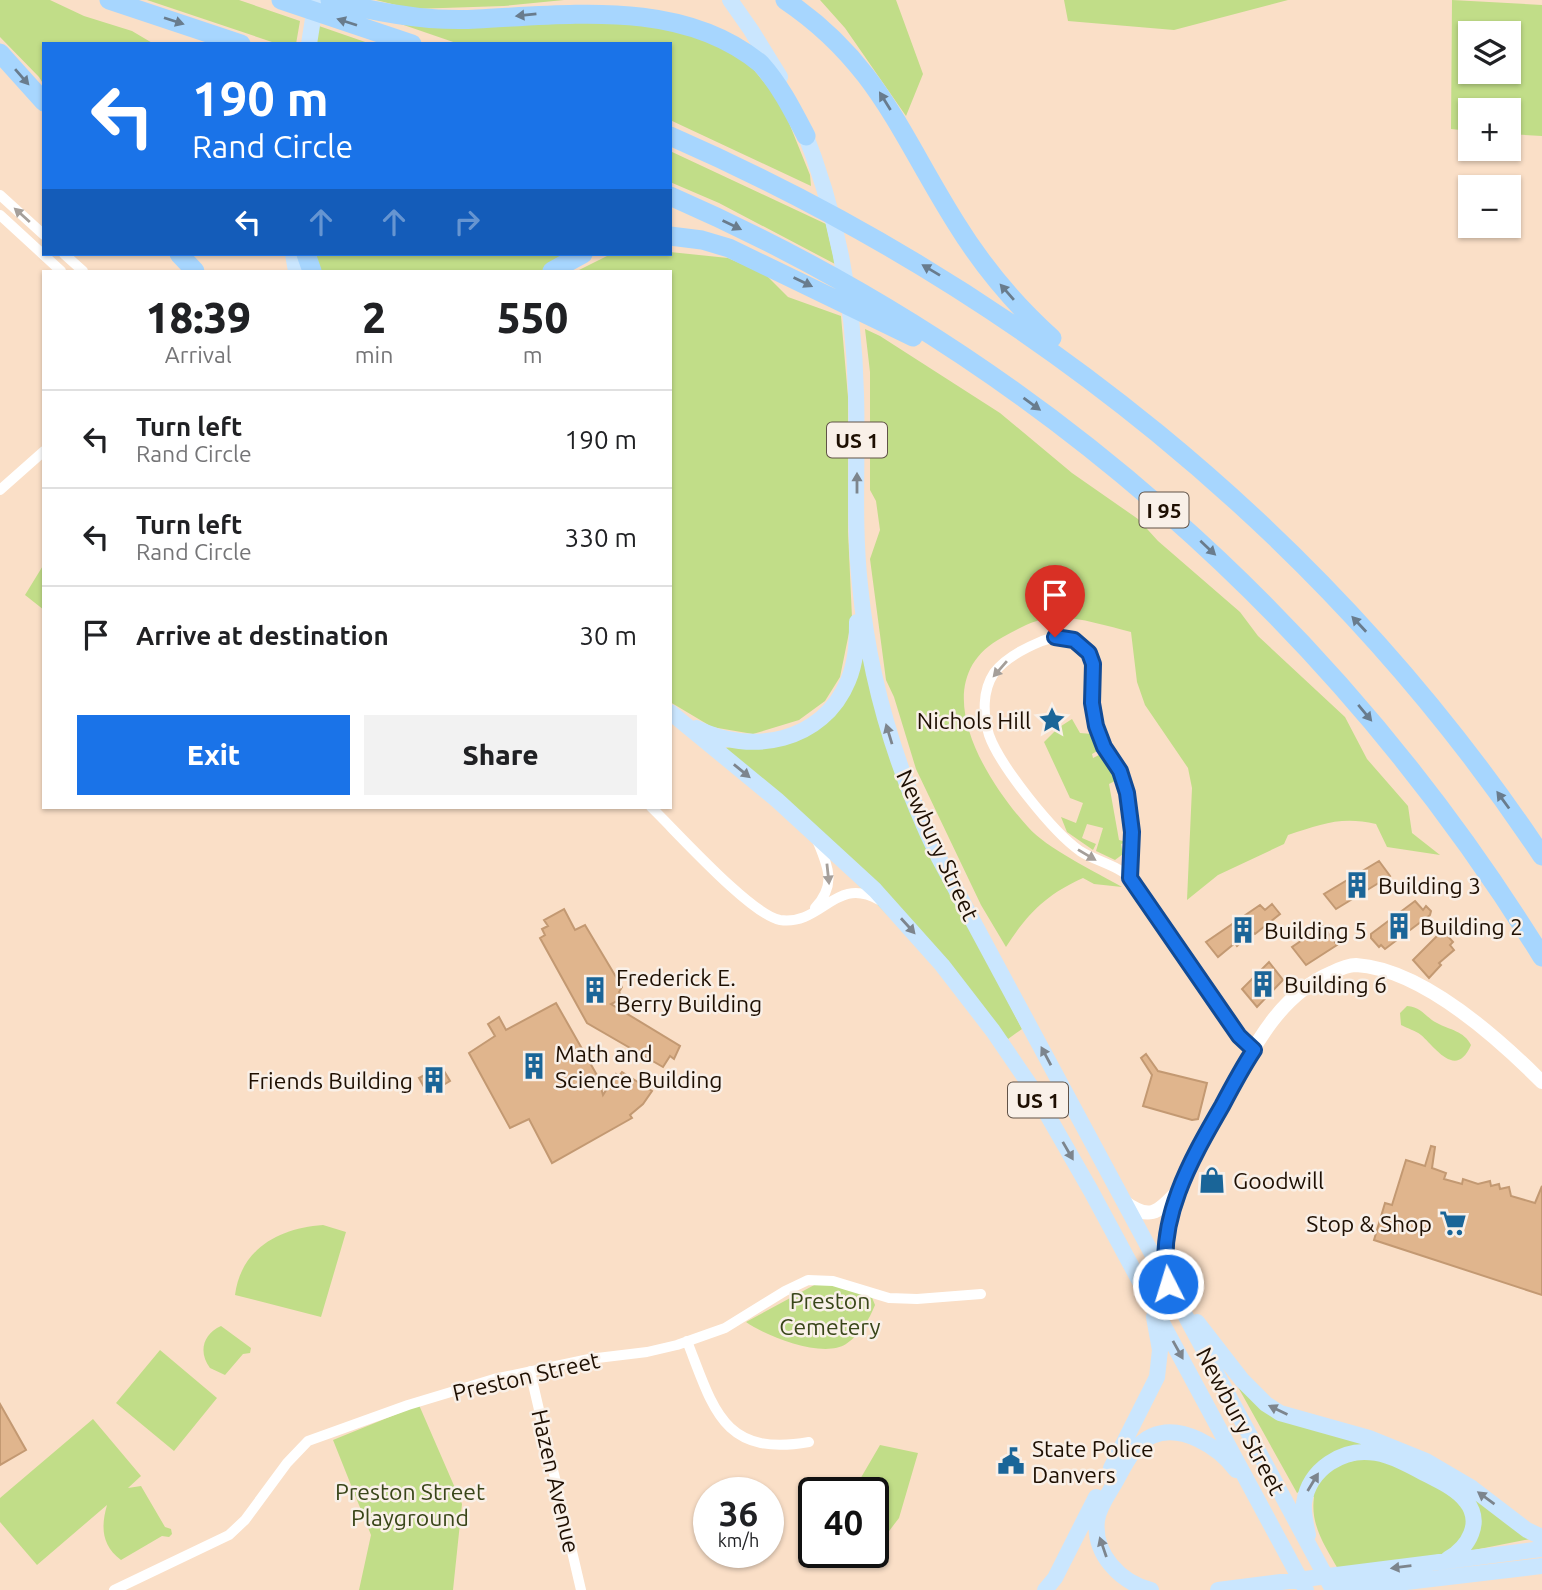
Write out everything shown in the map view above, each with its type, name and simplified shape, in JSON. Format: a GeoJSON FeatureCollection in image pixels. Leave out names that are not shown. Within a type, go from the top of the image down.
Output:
{"type":"FeatureCollection","features":[{"type":"Feature","properties":{"kind":"highway"},"geometry":{"type":"LineString","coordinates":[[109,0],[235,42]]}},
{"type":"Feature","properties":{"kind":"highway"},"geometry":{"type":"LineString","coordinates":[[281,0],[406,42]]}},
{"type":"Feature","properties":{"kind":"highway"},"geometry":{"type":"LineString","coordinates":[[330,0],[395,14],[446,20],[495,18],[614,5],[645,5],[676,10],[718,28],[752,54],[781,91],[806,136]]}},
{"type":"Feature","properties":{"kind":"highway"},"geometry":{"type":"LineString","coordinates":[[785,0],[830,34],[869,77],[957,224],[1004,289],[1042,329],[1165,438]]}},
{"type":"Feature","properties":{"kind":"highway"},"geometry":{"type":"LineString","coordinates":[[0,53],[42,100]]}},
{"type":"Feature","properties":{"kind":"highway","name":"I 95"},"geometry":{"type":"LineString","coordinates":[[672,137],[821,208],[941,276],[1056,353],[1165,438],[1267,530],[1364,628],[1468,753],[1542,856]]}},
{"type":"Feature","properties":{"kind":"highway","name":"I 95"},"geometry":{"type":"LineString","coordinates":[[672,197],[843,282],[912,323],[996,378],[1130,479],[1205,546],[1301,640],[1368,716],[1438,804],[1497,886],[1542,957]]}},
{"type":"Feature","properties":{"kind":"highway"},"geometry":{"type":"LineString","coordinates":[[672,236],[702,240],[742,254],[996,378]]}},
{"type":"Feature","properties":{"kind":"highway"},"geometry":{"type":"LineString","coordinates":[[181,256],[194,270]]}},
{"type":"Feature","properties":{"kind":"highway"},"geometry":{"type":"LineString","coordinates":[[554,270],[579,256]]}},
{"type":"Feature","properties":{"kind":"main road"},"geometry":{"type":"LineString","coordinates":[[309,42],[316,0]]}},
{"type":"Feature","properties":{"kind":"main road","name":"Newbury Street"},"geometry":{"type":"LineString","coordinates":[[730,0],[773,66],[806,136],[839,246],[852,329],[856,396],[858,551],[864,620],[875,681],[892,743],[915,805],[939,858],[1333,1590]]}},
{"type":"Feature","properties":{"kind":"main road"},"geometry":{"type":"LineString","coordinates":[[672,713],[702,731],[748,741],[790,738],[816,724],[835,705],[853,667],[858,551]]}},
{"type":"Feature","properties":{"kind":"main road","name":"Newbury Street"},"geometry":{"type":"LineString","coordinates":[[672,714],[814,833],[891,907],[963,991],[1022,1073],[1149,1297],[1306,1590]]}},
{"type":"Feature","properties":{"kind":"main road"},"geometry":{"type":"LineString","coordinates":[[1168,1284],[1242,1380],[1266,1404],[1280,1413],[1369,1438],[1426,1461],[1472,1488],[1527,1530],[1542,1537]]}},
{"type":"Feature","properties":{"kind":"main road"},"geometry":{"type":"LineString","coordinates":[[1045,1590],[1055,1578],[1157,1377],[1160,1350],[1149,1297]]}},
{"type":"Feature","properties":{"kind":"main road"},"geometry":{"type":"LineString","coordinates":[[1151,1590],[1132,1583],[1114,1568],[1101,1549],[1097,1519],[1102,1504],[1129,1457],[1140,1445],[1152,1436],[1164,1433],[1199,1438],[1231,1463],[1256,1496]]}},
{"type":"Feature","properties":{"kind":"main road"},"geometry":{"type":"LineString","coordinates":[[1310,1548],[1304,1503],[1316,1476],[1342,1455],[1375,1452],[1446,1484],[1468,1503],[1473,1521],[1470,1538],[1459,1552],[1439,1562]]}},
{"type":"Feature","properties":{"kind":"main road"},"geometry":{"type":"LineString","coordinates":[[1218,1590],[1542,1549]]}},
{"type":"Feature","properties":{"kind":"main road"},"geometry":{"type":"LineString","coordinates":[[1339,1590],[1537,1568]]}},
{"type":"Feature","properties":{"kind":"street"},"geometry":{"type":"LineString","coordinates":[[0,195],[42,233]]}},
{"type":"Feature","properties":{"kind":"street"},"geometry":{"type":"LineString","coordinates":[[0,215],[42,254]]}},
{"type":"Feature","properties":{"kind":"street"},"geometry":{"type":"LineString","coordinates":[[45,256],[60,270]]}},
{"type":"Feature","properties":{"kind":"street"},"geometry":{"type":"LineString","coordinates":[[66,256],[82,270]]}},
{"type":"Feature","properties":{"kind":"street"},"geometry":{"type":"LineString","coordinates":[[0,490],[42,453]]}},
{"type":"Feature","properties":{"kind":"street"},"geometry":{"type":"LineString","coordinates":[[1130,878],[1132,832],[1127,793],[1120,771],[1104,747],[1096,726],[1092,703],[1093,664],[1089,653],[1082,645],[1066,638],[1055,637],[1039,642],[1010,658],[991,679],[985,708],[990,736],[1024,790],[1064,837],[1081,851],[1130,878],[1239,1036],[1254,1050]]}},
{"type":"Feature","properties":{"kind":"street"},"geometry":{"type":"LineString","coordinates":[[653,809],[764,914],[782,920],[794,919],[853,891],[866,893],[891,907]]}},
{"type":"Feature","properties":{"kind":"street"},"geometry":{"type":"LineString","coordinates":[[811,913],[824,897],[830,881],[829,867],[814,833]]}},
{"type":"Feature","properties":{"kind":"street"},"geometry":{"type":"LineString","coordinates":[[1168,1284],[1165,1248],[1180,1188],[1201,1141],[1267,1027],[1292,997],[1320,978],[1354,965],[1378,968],[1416,984],[1452,1004],[1542,1082]]}},
{"type":"Feature","properties":{"kind":"street"},"geometry":{"type":"LineString","coordinates":[[1124,1202],[1142,1213],[1150,1214],[1167,1203],[1180,1188]]}},
{"type":"Feature","properties":{"kind":"street","name":"Preston Street"},"geometry":{"type":"LineString","coordinates":[[114,1590],[229,1535],[245,1520],[308,1441],[408,1405],[530,1371],[589,1359],[647,1352],[687,1341],[725,1328],[808,1280],[833,1280],[889,1298],[917,1299],[981,1294]]}},
{"type":"Feature","properties":{"kind":"street"},"geometry":{"type":"LineString","coordinates":[[687,1341],[714,1406],[734,1433],[767,1446],[809,1442]]}},
{"type":"Feature","properties":{"kind":"street","name":"Hazen Avenue"},"geometry":{"type":"LineString","coordinates":[[530,1371],[581,1590]]}},
{"type":"Feature","properties":{"kind":"green space"},"geometry":{"type":"Polygon","coordinates":[[[0,0],[50,0],[84,16],[132,31],[151,42],[42,42],[42,82],[0,37],[0,0]]]}},
{"type":"Feature","properties":{"kind":"green space"},"geometry":{"type":"Polygon","coordinates":[[[147,0],[239,0],[300,21],[296,42],[272,42],[147,0]]]}},
{"type":"Feature","properties":{"kind":"green space"},"geometry":{"type":"Polygon","coordinates":[[[376,0],[564,0],[504,6],[412,9],[376,0]]]}},
{"type":"Feature","properties":{"kind":"green space"},"geometry":{"type":"Polygon","coordinates":[[[820,0],[896,0],[923,74],[906,116],[845,28],[820,0]]]}},
{"type":"Feature","properties":{"kind":"green space"},"geometry":{"type":"Polygon","coordinates":[[[1064,0],[1288,0],[1174,30],[1068,21],[1064,0]]]}},
{"type":"Feature","properties":{"kind":"green space"},"geometry":{"type":"Polygon","coordinates":[[[1452,0],[1542,5],[1542,136],[1521,135],[1521,98],[1458,98],[1458,130],[1451,129],[1452,0]]]}},
{"type":"Feature","properties":{"kind":"green space"},"geometry":{"type":"Polygon","coordinates":[[[622,11],[736,48],[781,103],[810,175],[811,186],[672,121],[672,42],[453,42],[395,22],[622,11]]]}},
{"type":"Feature","properties":{"kind":"green space"},"geometry":{"type":"Polygon","coordinates":[[[319,26],[365,42],[316,42],[319,26]]]}},
{"type":"Feature","properties":{"kind":"green space"},"geometry":{"type":"Polygon","coordinates":[[[672,152],[826,224],[835,264],[719,203],[672,183],[672,152]]]}},
{"type":"Feature","properties":{"kind":"green space"},"geometry":{"type":"Polygon","coordinates":[[[672,252],[728,258],[766,275],[788,297],[841,316],[848,397],[848,531],[852,618],[840,677],[825,701],[799,720],[753,734],[712,727],[672,703],[672,270],[579,270],[607,256],[672,256],[672,252]]]}},
{"type":"Feature","properties":{"kind":"green space"},"geometry":{"type":"Polygon","coordinates":[[[310,256],[567,256],[543,270],[317,270],[310,256]]]}},
{"type":"Feature","properties":{"kind":"green space"},"geometry":{"type":"Polygon","coordinates":[[[865,329],[1000,413],[1072,473],[1138,519],[1158,541],[1240,612],[1258,636],[1345,717],[1367,759],[1408,806],[1412,833],[1440,855],[1387,847],[1376,824],[1332,822],[1288,835],[1284,844],[1218,875],[1187,900],[1192,788],[1188,768],[1145,705],[1137,682],[1131,632],[1076,619],[1044,619],[1003,637],[979,656],[967,678],[964,704],[969,730],[980,758],[995,784],[1028,827],[1059,851],[1122,887],[1094,884],[1083,878],[1070,884],[1039,906],[1006,947],[981,905],[916,769],[894,697],[886,680],[870,559],[880,530],[876,501],[870,490],[870,372],[865,329]]]}},
{"type":"Feature","properties":{"kind":"green space"},"geometry":{"type":"Polygon","coordinates":[[[42,567],[42,608],[25,595],[42,567]]]}},
{"type":"Feature","properties":{"kind":"green space"},"geometry":{"type":"Polygon","coordinates":[[[860,652],[972,932],[1022,1029],[1008,1039],[725,748],[812,731],[860,652]]]}},
{"type":"Feature","properties":{"kind":"green space"},"geometry":{"type":"Polygon","coordinates":[[[1072,719],[1080,733],[1092,734],[1099,750],[1092,754],[1093,758],[1101,754],[1117,780],[1109,784],[1119,840],[1127,842],[1121,844],[1123,854],[1115,860],[1096,851],[1103,828],[1087,824],[1082,838],[1096,844],[1093,850],[1067,832],[1061,817],[1076,823],[1083,803],[1070,798],[1044,742],[1072,719]]]}},
{"type":"Feature","properties":{"kind":"green space"},"geometry":{"type":"Polygon","coordinates":[[[1407,1006],[1416,1008],[1433,1021],[1465,1037],[1471,1045],[1465,1055],[1459,1060],[1446,1058],[1419,1033],[1401,1025],[1400,1013],[1407,1006]]]}},
{"type":"Feature","properties":{"kind":"green space"},"geometry":{"type":"Polygon","coordinates":[[[323,1225],[346,1232],[321,1317],[235,1295],[245,1265],[265,1244],[292,1231],[323,1225]]]}},
{"type":"Feature","properties":{"kind":"green space","name":"Preston Cemetery"},"geometry":{"type":"Polygon","coordinates":[[[829,1277],[871,1295],[875,1305],[864,1327],[846,1344],[823,1349],[795,1344],[746,1322],[829,1277]]]}},
{"type":"Feature","properties":{"kind":"green space"},"geometry":{"type":"Polygon","coordinates":[[[221,1326],[251,1348],[250,1353],[243,1354],[225,1375],[210,1368],[203,1350],[206,1339],[221,1326]]]}},
{"type":"Feature","properties":{"kind":"green space"},"geometry":{"type":"Polygon","coordinates":[[[160,1350],[217,1398],[174,1451],[116,1403],[160,1350]]]}},
{"type":"Feature","properties":{"kind":"green space"},"geometry":{"type":"Polygon","coordinates":[[[1238,1387],[1244,1391],[1360,1439],[1367,1446],[1297,1493],[1238,1387]]]}},
{"type":"Feature","properties":{"kind":"green space","name":"Preston Street Playground"},"geometry":{"type":"Polygon","coordinates":[[[419,1405],[462,1504],[453,1590],[359,1590],[371,1535],[333,1440],[419,1405]]]}},
{"type":"Feature","properties":{"kind":"green space"},"geometry":{"type":"Polygon","coordinates":[[[93,1419],[141,1476],[128,1488],[141,1486],[172,1534],[169,1537],[162,1536],[121,1560],[114,1554],[104,1535],[107,1505],[37,1565],[0,1522],[0,1498],[93,1419]]]}},
{"type":"Feature","properties":{"kind":"green space"},"geometry":{"type":"Polygon","coordinates":[[[880,1445],[918,1453],[899,1518],[889,1531],[889,1477],[861,1477],[880,1445]]]}},
{"type":"Feature","properties":{"kind":"green space"},"geometry":{"type":"Polygon","coordinates":[[[1375,1457],[1422,1476],[1464,1506],[1468,1529],[1449,1553],[1338,1569],[1316,1526],[1312,1496],[1323,1477],[1337,1466],[1375,1457]]]}},
{"type":"Feature","properties":{"kind":"green space"},"geometry":{"type":"Polygon","coordinates":[[[1471,1493],[1530,1539],[1469,1551],[1471,1493]]]}},
{"type":"Feature","properties":{"kind":"building","name":"Building 3"},"geometry":{"type":"Polygon","coordinates":[[[1379,861],[1390,876],[1336,909],[1324,894],[1379,861]]]}},
{"type":"Feature","properties":{"kind":"building","name":"Building 2"},"geometry":{"type":"Polygon","coordinates":[[[1415,901],[1423,910],[1426,906],[1431,911],[1430,915],[1385,949],[1381,945],[1379,947],[1371,934],[1415,901]]]}},
{"type":"Feature","properties":{"kind":"building","name":"Building 5"},"geometry":{"type":"Polygon","coordinates":[[[1272,904],[1280,914],[1255,934],[1253,932],[1237,946],[1235,943],[1218,957],[1206,942],[1260,905],[1265,910],[1272,904]]]}},
{"type":"Feature","properties":{"kind":"building","name":"Frederick E. Berry Building"},"geometry":{"type":"Polygon","coordinates":[[[564,909],[575,930],[585,925],[622,987],[619,992],[623,998],[611,1004],[680,1046],[674,1059],[670,1056],[663,1067],[587,1023],[540,938],[545,935],[542,929],[548,926],[544,920],[564,909]]]}},
{"type":"Feature","properties":{"kind":"building"},"geometry":{"type":"Polygon","coordinates":[[[1323,926],[1337,945],[1306,965],[1292,947],[1323,926]]]}},
{"type":"Feature","properties":{"kind":"building"},"geometry":{"type":"Polygon","coordinates":[[[1439,934],[1442,937],[1446,934],[1453,942],[1450,945],[1454,950],[1439,963],[1441,965],[1429,978],[1413,960],[1439,934]]]}},
{"type":"Feature","properties":{"kind":"building","name":"Building 6"},"geometry":{"type":"Polygon","coordinates":[[[1269,962],[1283,980],[1257,1007],[1242,989],[1269,962]]]}},
{"type":"Feature","properties":{"kind":"building","name":"Math and Science Building"},"geometry":{"type":"Polygon","coordinates":[[[556,1003],[598,1077],[603,1095],[616,1074],[619,1076],[622,1072],[652,1091],[643,1104],[630,1115],[632,1118],[552,1163],[529,1119],[510,1128],[469,1053],[495,1036],[488,1024],[499,1017],[506,1030],[556,1003]]]}},
{"type":"Feature","properties":{"kind":"building"},"geometry":{"type":"Polygon","coordinates":[[[1146,1054],[1158,1071],[1207,1083],[1198,1119],[1192,1120],[1143,1106],[1152,1075],[1141,1058],[1146,1054]]]}},
{"type":"Feature","properties":{"kind":"building","name":"Friends Building"},"geometry":{"type":"Polygon","coordinates":[[[441,1066],[450,1081],[428,1094],[419,1078],[441,1066]]]}},
{"type":"Feature","properties":{"kind":"building","name":"Stop & Shop"},"geometry":{"type":"Polygon","coordinates":[[[1431,1146],[1435,1147],[1432,1168],[1446,1173],[1444,1179],[1462,1184],[1463,1179],[1478,1184],[1490,1181],[1491,1186],[1499,1184],[1500,1189],[1509,1187],[1511,1196],[1535,1203],[1542,1186],[1542,1295],[1374,1240],[1385,1203],[1392,1205],[1406,1160],[1425,1166],[1431,1146]]]}},
{"type":"Feature","properties":{"kind":"building"},"geometry":{"type":"Polygon","coordinates":[[[0,1404],[26,1450],[0,1465],[0,1404]]]}},
{"type":"Feature","properties":{"kind":"place","name":"Nichols Hill"},"geometry":{"type":"Point","coordinates":[1052,720]}},
{"type":"Feature","properties":{"kind":"place","name":"Building 3"},"geometry":{"type":"Point","coordinates":[1357,885]}},
{"type":"Feature","properties":{"kind":"place","name":"Building 2"},"geometry":{"type":"Point","coordinates":[1399,926]}},
{"type":"Feature","properties":{"kind":"place","name":"Building 5"},"geometry":{"type":"Point","coordinates":[1243,930]}},
{"type":"Feature","properties":{"kind":"place","name":"Building 6"},"geometry":{"type":"Point","coordinates":[1263,984]}},
{"type":"Feature","properties":{"kind":"place","name":"Frederick E. Berry Building"},"geometry":{"type":"Point","coordinates":[595,990]}},
{"type":"Feature","properties":{"kind":"place","name":"Math and Science Building"},"geometry":{"type":"Point","coordinates":[534,1066]}},
{"type":"Feature","properties":{"kind":"place","name":"Friends Building"},"geometry":{"type":"Point","coordinates":[434,1080]}},
{"type":"Feature","properties":{"kind":"place","name":"Goodwill"},"geometry":{"type":"Point","coordinates":[1212,1180]}},
{"type":"Feature","properties":{"kind":"place","name":"Stop & Shop"},"geometry":{"type":"Point","coordinates":[1453,1223]}},
{"type":"Feature","properties":{"kind":"place","name":"State Police Danvers"},"geometry":{"type":"Point","coordinates":[1011,1461]}},
{"type":"Feature","properties":{"kind":"route"},"geometry":{"type":"LineString","coordinates":[[1055,637],[1074,640],[1082,645],[1093,664],[1092,703],[1096,726],[1104,747],[1120,771],[1127,793],[1132,832],[1130,878],[1239,1036],[1254,1050],[1201,1141],[1180,1188],[1165,1248],[1168,1284]]}}]}
